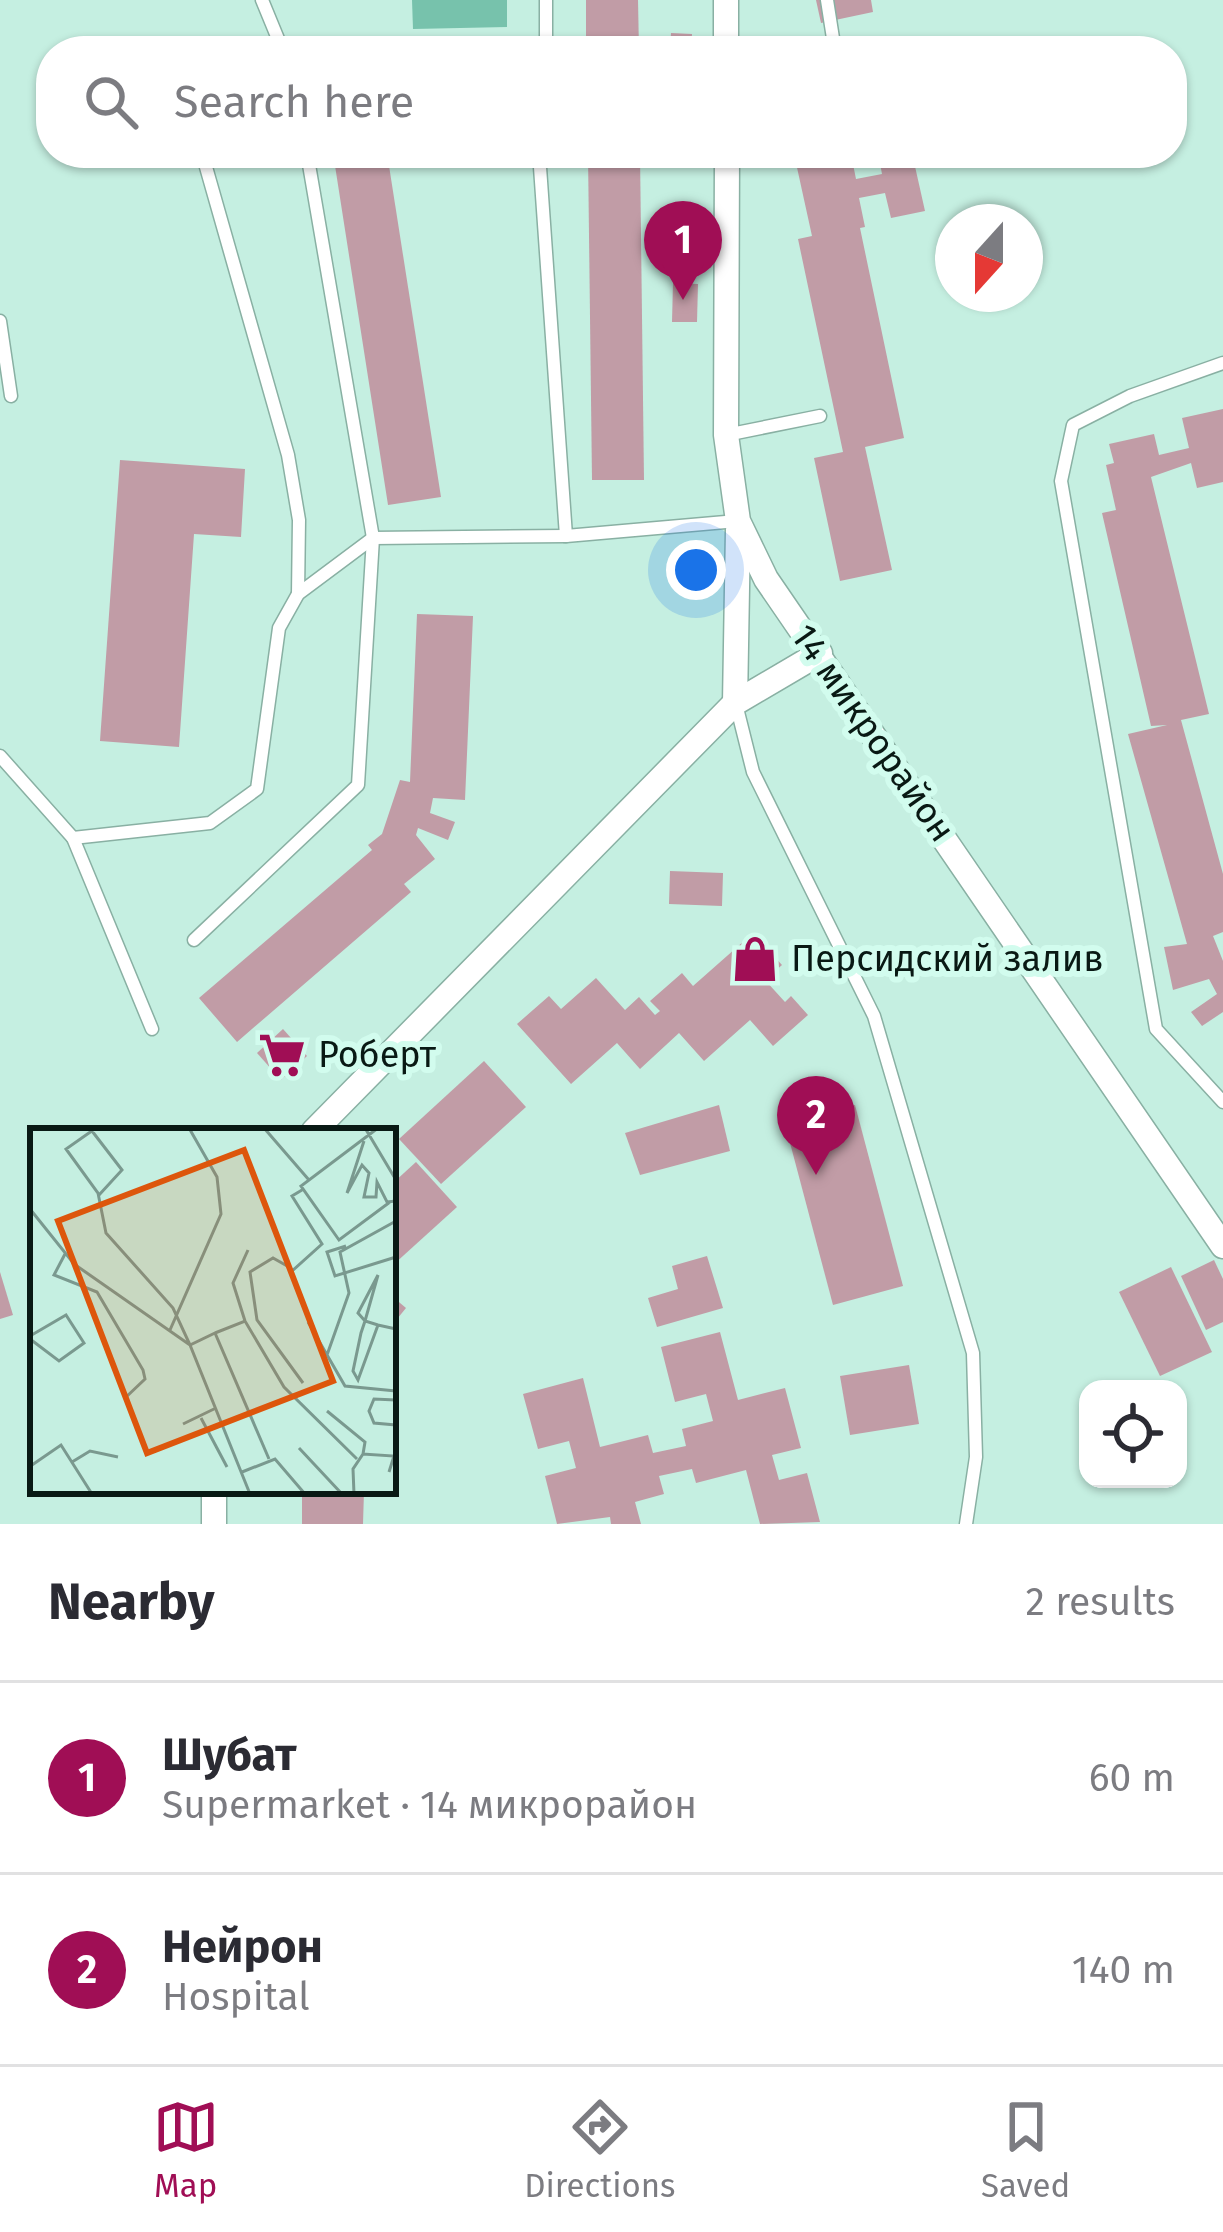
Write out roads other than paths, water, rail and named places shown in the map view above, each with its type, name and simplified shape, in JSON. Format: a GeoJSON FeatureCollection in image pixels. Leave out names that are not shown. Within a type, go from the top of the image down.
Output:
{"type":"FeatureCollection","features":[{"type":"Feature","properties":{"kind":"street"},"geometry":{"type":"LineString","coordinates":[[725,0],[726,36]]}},
{"type":"Feature","properties":{"kind":"street","name":"14 микрорайон"},"geometry":{"type":"LineString","coordinates":[[727,168],[726,435],[738,521],[766,579],[1223,1246]]}},
{"type":"Feature","properties":{"kind":"street"},"geometry":{"type":"LineString","coordinates":[[735,703],[738,521]]}},
{"type":"Feature","properties":{"kind":"street"},"geometry":{"type":"LineString","coordinates":[[317,1128],[735,703],[820,653]]}},
{"type":"Feature","properties":{"kind":"lane"},"geometry":{"type":"LineString","coordinates":[[262,0],[278,36]]}},
{"type":"Feature","properties":{"kind":"lane"},"geometry":{"type":"LineString","coordinates":[[546,0],[546,36]]}},
{"type":"Feature","properties":{"kind":"lane"},"geometry":{"type":"LineString","coordinates":[[827,0],[833,36]]}},
{"type":"Feature","properties":{"kind":"lane"},"geometry":{"type":"LineString","coordinates":[[206,168],[288,454],[298,520],[298,594]]}},
{"type":"Feature","properties":{"kind":"lane"},"geometry":{"type":"LineString","coordinates":[[194,940],[358,785],[373,538],[310,168]]}},
{"type":"Feature","properties":{"kind":"lane"},"geometry":{"type":"LineString","coordinates":[[540,168],[566,536]]}},
{"type":"Feature","properties":{"kind":"lane"},"geometry":{"type":"LineString","coordinates":[[0,321],[11,396]]}},
{"type":"Feature","properties":{"kind":"lane"},"geometry":{"type":"LineString","coordinates":[[1223,363],[1130,396],[1073,425],[1061,481],[1156,1030],[1223,1102]]}},
{"type":"Feature","properties":{"kind":"lane"},"geometry":{"type":"LineString","coordinates":[[726,435],[820,416]]}},
{"type":"Feature","properties":{"kind":"lane"},"geometry":{"type":"LineString","coordinates":[[73,838],[210,823],[257,789],[279,628],[298,594],[373,538],[566,536],[738,521]]}},
{"type":"Feature","properties":{"kind":"lane"},"geometry":{"type":"LineString","coordinates":[[735,703],[752,772],[874,1016],[973,1353],[976,1457],[966,1524]]}},
{"type":"Feature","properties":{"kind":"lane"},"geometry":{"type":"LineString","coordinates":[[0,756],[73,838],[152,1029]]}},
{"type":"Feature","properties":{"kind":"place","name":"Шубат"},"geometry":{"type":"Point","coordinates":[683,300]}},
{"type":"Feature","properties":{"kind":"place","name":"Персидский залив"},"geometry":{"type":"Point","coordinates":[755,959]}},
{"type":"Feature","properties":{"kind":"place","name":"Роберт"},"geometry":{"type":"Point","coordinates":[282,1055]}},
{"type":"Feature","properties":{"kind":"place","name":"Нейрон"},"geometry":{"type":"Point","coordinates":[816,1175]}}]}
